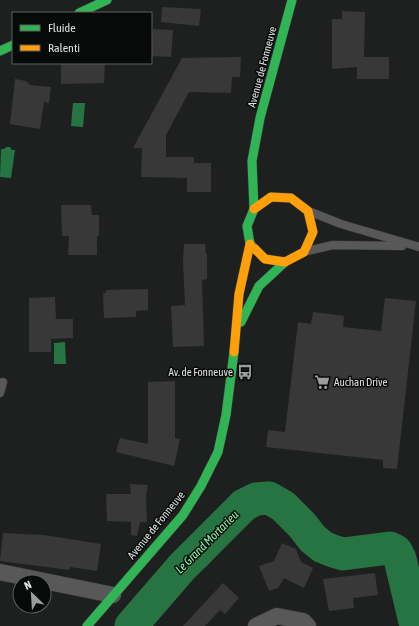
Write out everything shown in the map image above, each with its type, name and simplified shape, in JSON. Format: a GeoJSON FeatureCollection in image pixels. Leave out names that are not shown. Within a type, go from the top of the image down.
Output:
{"type":"FeatureCollection","features":[{"type":"Feature","properties":{"kind":"street"},"geometry":{"type":"LineString","coordinates":[[81,12],[107,0]]}},
{"type":"Feature","properties":{"kind":"street","name":"Avenue de Fonneuve"},"geometry":{"type":"LineString","coordinates":[[87,626],[182,514],[201,486],[218,452],[226,415],[233,365],[239,294],[250,244],[247,226],[254,208],[252,161],[260,118],[292,0]]}},
{"type":"Feature","properties":{"kind":"street"},"geometry":{"type":"LineString","coordinates":[[0,51],[12,45]]}},
{"type":"Feature","properties":{"kind":"street","name":"Avenue de Fonneuve"},"geometry":{"type":"LineString","coordinates":[[257,140],[262,169]]}},
{"type":"Feature","properties":{"kind":"street"},"geometry":{"type":"LineString","coordinates":[[280,190],[308,211],[313,232],[304,252]]}},
{"type":"Feature","properties":{"kind":"street"},"geometry":{"type":"LineString","coordinates":[[254,208],[271,197],[291,198]]}},
{"type":"Feature","properties":{"kind":"street"},"geometry":{"type":"LineString","coordinates":[[250,244],[265,259],[285,262]]}},
{"type":"Feature","properties":{"kind":"street","name":"Avenue de Fonneuve"},"geometry":{"type":"LineString","coordinates":[[235,332],[259,286],[285,262],[304,252]]}},
{"type":"Feature","properties":{"kind":"street"},"geometry":{"type":"LineString","coordinates":[[0,572],[113,595]]}},
{"type":"Feature","properties":{"kind":"street"},"geometry":{"type":"LineString","coordinates":[[256,626],[277,616],[303,621],[308,626]]}},
{"type":"Feature","properties":{"kind":"lane"},"geometry":{"type":"LineString","coordinates":[[308,211],[341,224],[416,247]]}},
{"type":"Feature","properties":{"kind":"lane"},"geometry":{"type":"LineString","coordinates":[[304,252],[333,245],[416,247]]}},
{"type":"Feature","properties":{"kind":"lane"},"geometry":{"type":"LineString","coordinates":[[0,393],[3,382]]}},
{"type":"Feature","properties":{"kind":"shaded area"},"geometry":{"type":"Polygon","coordinates":[[[73,103],[85,103],[83,127],[71,126],[73,103]]]}},
{"type":"Feature","properties":{"kind":"shaded area"},"geometry":{"type":"Polygon","coordinates":[[[10,147],[12,150],[15,150],[11,178],[0,177],[1,149],[10,147]]]}},
{"type":"Feature","properties":{"kind":"shaded area"},"geometry":{"type":"Polygon","coordinates":[[[65,342],[66,364],[54,364],[54,343],[65,342]]]}},
{"type":"Feature","properties":{"kind":"shaded area"},"geometry":{"type":"Polygon","coordinates":[[[213,544],[220,551],[206,567],[199,561],[213,544]]]}},
{"type":"Feature","properties":{"kind":"building"},"geometry":{"type":"Polygon","coordinates":[[[162,7],[201,9],[199,26],[161,22],[162,7]]]}},
{"type":"Feature","properties":{"kind":"building"},"geometry":{"type":"Polygon","coordinates":[[[342,11],[365,12],[364,57],[389,57],[389,79],[357,79],[357,67],[332,69],[332,19],[342,19],[342,11]]]}},
{"type":"Feature","properties":{"kind":"building"},"geometry":{"type":"Polygon","coordinates":[[[153,29],[173,30],[171,57],[152,56],[153,29]]]}},
{"type":"Feature","properties":{"kind":"building"},"geometry":{"type":"Polygon","coordinates":[[[241,57],[240,77],[232,77],[231,93],[189,92],[166,135],[166,157],[194,157],[194,163],[211,163],[211,192],[187,192],[187,178],[141,177],[142,148],[133,148],[182,58],[241,57]]]}},
{"type":"Feature","properties":{"kind":"building"},"geometry":{"type":"Polygon","coordinates":[[[61,64],[105,64],[104,83],[61,84],[61,64]]]}},
{"type":"Feature","properties":{"kind":"building"},"geometry":{"type":"Polygon","coordinates":[[[15,79],[26,81],[30,85],[51,87],[49,103],[44,102],[40,129],[10,124],[15,79]]]}},
{"type":"Feature","properties":{"kind":"building"},"geometry":{"type":"Polygon","coordinates":[[[61,205],[91,205],[92,215],[99,215],[97,255],[68,255],[69,236],[62,236],[61,205]]]}},
{"type":"Feature","properties":{"kind":"building"},"geometry":{"type":"Polygon","coordinates":[[[184,244],[205,244],[207,254],[207,279],[202,280],[204,346],[173,347],[171,306],[185,305],[183,260],[184,244]]]}},
{"type":"Feature","properties":{"kind":"building"},"geometry":{"type":"Polygon","coordinates":[[[148,289],[148,310],[136,311],[136,317],[104,318],[103,293],[106,293],[106,290],[148,289]]]}},
{"type":"Feature","properties":{"kind":"building"},"geometry":{"type":"Polygon","coordinates":[[[55,297],[56,319],[73,319],[73,338],[51,339],[51,352],[29,352],[29,298],[55,297]]]}},
{"type":"Feature","properties":{"kind":"building"},"geometry":{"type":"Polygon","coordinates":[[[385,298],[416,301],[397,469],[383,468],[383,460],[266,447],[268,430],[285,432],[298,322],[311,324],[313,312],[344,316],[343,327],[381,331],[385,298]]]}},
{"type":"Feature","properties":{"kind":"building"},"geometry":{"type":"Polygon","coordinates":[[[175,381],[175,438],[180,439],[174,466],[116,452],[120,438],[148,444],[148,382],[175,381]]]}},
{"type":"Feature","properties":{"kind":"building"},"geometry":{"type":"Polygon","coordinates":[[[130,484],[148,485],[146,495],[147,522],[140,522],[137,536],[131,535],[131,522],[107,521],[106,494],[131,494],[130,484]]]}},
{"type":"Feature","properties":{"kind":"building"},"geometry":{"type":"Polygon","coordinates":[[[3,533],[44,535],[101,544],[97,571],[70,567],[69,570],[0,561],[3,533]]]}},
{"type":"Feature","properties":{"kind":"building"},"geometry":{"type":"Polygon","coordinates":[[[282,543],[296,549],[301,562],[313,568],[304,588],[284,578],[278,588],[269,591],[259,566],[274,561],[282,543]]]}},
{"type":"Feature","properties":{"kind":"building"},"geometry":{"type":"Polygon","coordinates":[[[375,573],[378,595],[353,598],[354,608],[329,611],[323,579],[375,573]]]}},
{"type":"Feature","properties":{"kind":"building"},"geometry":{"type":"Polygon","coordinates":[[[223,583],[239,598],[225,614],[220,610],[205,626],[183,626],[223,583]]]}},
{"type":"Feature","properties":{"kind":"waterway","name":"Le Grand Mortarieu"},"geometry":{"type":"LineString","coordinates":[[131,626],[182,567],[244,505],[256,499],[269,498],[283,506],[302,525],[313,539],[323,547],[343,554],[390,548],[396,551],[400,559],[416,626]]}},
{"type":"Feature","properties":{"kind":"traffic: fast"},"geometry":{"type":"LineString","coordinates":[[81,12],[107,0]]}},
{"type":"Feature","properties":{"kind":"traffic: fast"},"geometry":{"type":"LineString","coordinates":[[255,249],[250,244],[247,226],[254,209],[252,161],[260,118],[292,0]]}},
{"type":"Feature","properties":{"kind":"traffic: fast"},"geometry":{"type":"LineString","coordinates":[[0,51],[12,45]]}},
{"type":"Feature","properties":{"kind":"traffic: fast"},"geometry":{"type":"LineString","coordinates":[[241,322],[259,286],[285,262]]}},
{"type":"Feature","properties":{"kind":"traffic: fast"},"geometry":{"type":"LineString","coordinates":[[87,626],[183,515],[201,486],[218,452],[226,415],[234,352]]}},
{"type":"Feature","properties":{"kind":"traffic: slow"},"geometry":{"type":"LineString","coordinates":[[254,209],[271,197],[291,198],[308,211],[313,232],[304,252],[285,262],[265,259],[255,249]]}},
{"type":"Feature","properties":{"kind":"traffic: slow"},"geometry":{"type":"LineString","coordinates":[[234,352],[239,294],[250,244]]}},
{"type":"Feature","properties":{"kind":"place","name":"Av. de Fonneuve"},"geometry":{"type":"Point","coordinates":[245,372]}},
{"type":"Feature","properties":{"kind":"place","name":"Auchan Drive"},"geometry":{"type":"Point","coordinates":[322,382]}}]}
